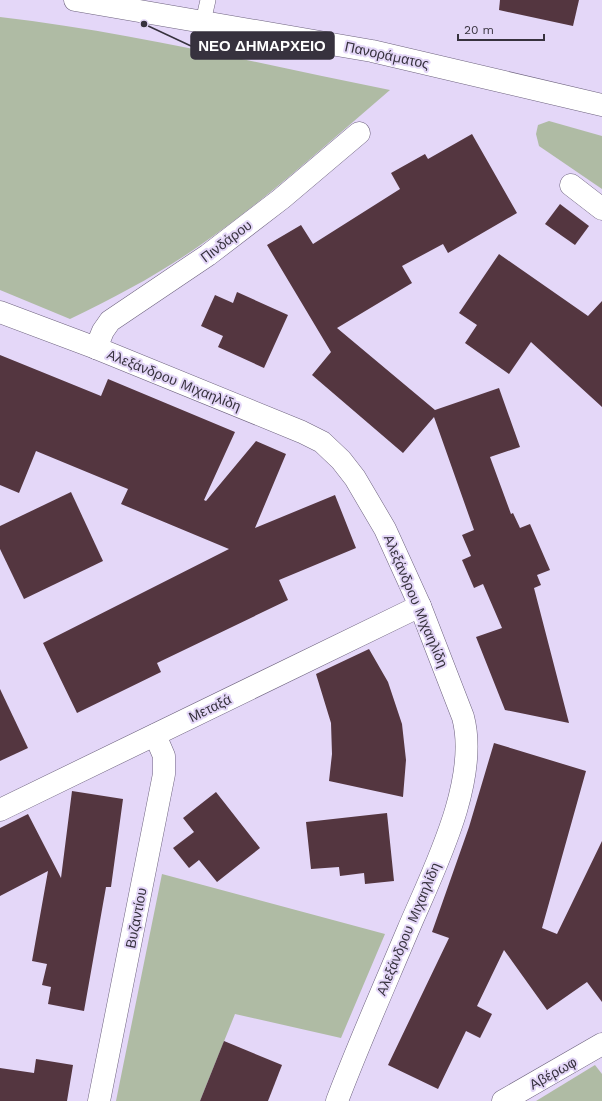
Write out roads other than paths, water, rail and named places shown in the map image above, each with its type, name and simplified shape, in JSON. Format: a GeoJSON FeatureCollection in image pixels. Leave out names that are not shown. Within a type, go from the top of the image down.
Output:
{"type":"FeatureCollection","features":[{"type":"Feature","properties":{"kind":"street","name":"Πανοράματος"},"geometry":{"type":"LineString","coordinates":[[75,0],[372,51],[602,105]]}},
{"type":"Feature","properties":{"kind":"street","name":"Πινδάρου"},"geometry":{"type":"LineString","coordinates":[[96,348],[103,331],[110,321],[208,255],[281,200],[359,133]]}},
{"type":"Feature","properties":{"kind":"street"},"geometry":{"type":"LineString","coordinates":[[570,185],[602,209]]}},
{"type":"Feature","properties":{"kind":"street","name":"Aλεξάνδρου Mιχαηλίδη"},"geometry":{"type":"LineString","coordinates":[[0,312],[96,348],[302,432],[322,442],[341,460],[370,502],[385,529],[420,606],[464,717],[467,732],[466,768],[460,798],[436,864],[337,1101]]}},
{"type":"Feature","properties":{"kind":"street","name":"Μεταξά"},"geometry":{"type":"LineString","coordinates":[[0,810],[420,606]]}},
{"type":"Feature","properties":{"kind":"street","name":"Βυζαντίου"},"geometry":{"type":"LineString","coordinates":[[98,1101],[164,774],[164,756],[155,735]]}},
{"type":"Feature","properties":{"kind":"street","name":"Αβέρωφ"},"geometry":{"type":"LineString","coordinates":[[503,1101],[591,1052],[602,1044]]}},
{"type":"Feature","properties":{"kind":"lane"},"geometry":{"type":"LineString","coordinates":[[203,22],[208,0]]}},
{"type":"Feature","properties":{"kind":"place","name":"ΝΕΟ ΔΗΜΑΡΧΕΙΟ"},"geometry":{"type":"Point","coordinates":[144,24]}}]}
